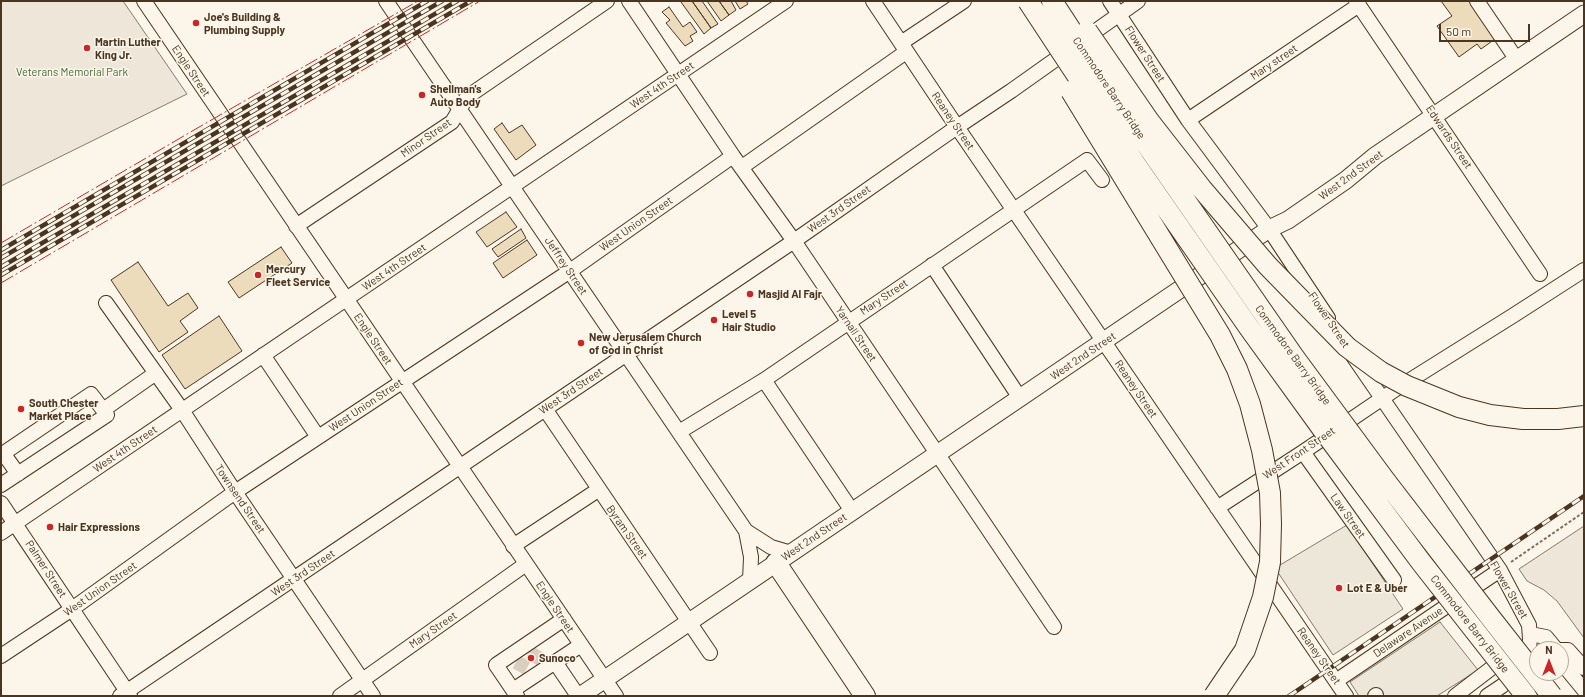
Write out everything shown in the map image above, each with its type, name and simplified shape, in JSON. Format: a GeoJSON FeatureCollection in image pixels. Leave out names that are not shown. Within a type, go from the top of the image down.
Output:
{"type":"FeatureCollection","features":[{"type":"Feature","properties":{"kind":"highway"},"geometry":{"type":"LineString","coordinates":[[1019,1],[1034,30],[1220,336],[1237,370],[1250,404],[1262,450],[1270,493],[1270,562],[1263,597],[1245,650],[1214,696]]}},
{"type":"Feature","properties":{"kind":"highway","name":"Commodore Barry Bridge"},"geometry":{"type":"LineString","coordinates":[[1028,1],[1136,165],[1250,329],[1421,562],[1526,696]]}},
{"type":"Feature","properties":{"kind":"highway","name":"Commodore Barry Bridge"},"geometry":{"type":"LineString","coordinates":[[1052,1],[1133,125],[1294,356],[1384,479],[1552,696]]}},
{"type":"Feature","properties":{"kind":"highway"},"geometry":{"type":"LineString","coordinates":[[1066,1],[1149,121],[1202,189],[1268,266],[1347,347],[1381,372],[1407,386],[1458,407],[1490,415],[1523,419],[1558,419],[1584,416]]}},
{"type":"Feature","properties":{"kind":"highway"},"geometry":{"type":"LineString","coordinates":[[784,558],[865,696]]}},
{"type":"Feature","properties":{"kind":"main road","name":"West 2nd Street"},"geometry":{"type":"LineString","coordinates":[[579,696],[1269,229],[1288,220],[1346,180],[1375,156],[1584,14]]}},
{"type":"Feature","properties":{"kind":"street","name":"Engle Street"},"geometry":{"type":"LineString","coordinates":[[144,1],[616,696]]}},
{"type":"Feature","properties":{"kind":"street","name":"Jeffrey Street"},"geometry":{"type":"LineString","coordinates":[[386,1],[746,531]]}},
{"type":"Feature","properties":{"kind":"street","name":"Minor Street"},"geometry":{"type":"LineString","coordinates":[[296,226],[452,122],[467,97],[607,1]]}},
{"type":"Feature","properties":{"kind":"street","name":"Yarnall Street"},"geometry":{"type":"LineString","coordinates":[[629,1],[733,156],[794,241],[1054,627]]}},
{"type":"Feature","properties":{"kind":"street","name":"West 4th Street"},"geometry":{"type":"LineString","coordinates":[[1,533],[786,1]]}},
{"type":"Feature","properties":{"kind":"street","name":"Reaney Street"},"geometry":{"type":"LineString","coordinates":[[873,1],[903,48],[1346,696]]}},
{"type":"Feature","properties":{"kind":"street"},"geometry":{"type":"LineString","coordinates":[[742,167],[964,1]]}},
{"type":"Feature","properties":{"kind":"street","name":"Flower Street"},"geometry":{"type":"LineString","coordinates":[[1110,1],[1188,120],[1269,229],[1381,398],[1500,570],[1529,625],[1529,641]]}},
{"type":"Feature","properties":{"kind":"street","name":"West 3rd Street"},"geometry":{"type":"LineString","coordinates":[[126,694],[544,409],[794,241],[1067,52],[1138,1]]}},
{"type":"Feature","properties":{"kind":"street"},"geometry":{"type":"LineString","coordinates":[[1477,1],[1517,60]]}},
{"type":"Feature","properties":{"kind":"street","name":"Edwards Street"},"geometry":{"type":"LineString","coordinates":[[1358,3],[1540,274]]}},
{"type":"Feature","properties":{"kind":"street","name":"Mary street"},"geometry":{"type":"LineString","coordinates":[[1188,120],[1358,3]]}},
{"type":"Feature","properties":{"kind":"street","name":"West Union Street"},"geometry":{"type":"LineString","coordinates":[[1,656],[72,609],[235,492],[570,271],[733,156]]}},
{"type":"Feature","properties":{"kind":"street","name":"Mary Street"},"geometry":{"type":"LineString","coordinates":[[680,432],[764,380],[1087,160],[1102,180]]}},
{"type":"Feature","properties":{"kind":"street"},"geometry":{"type":"LineString","coordinates":[[932,266],[1020,398]]}},
{"type":"Feature","properties":{"kind":"street","name":"West Front Street"},"geometry":{"type":"LineString","coordinates":[[1217,508],[1303,452],[1381,398],[1584,270]]}},
{"type":"Feature","properties":{"kind":"street","name":"Townsend Street"},"geometry":{"type":"LineString","coordinates":[[106,303],[182,410],[235,492],[373,696]]}},
{"type":"Feature","properties":{"kind":"street"},"geometry":{"type":"LineString","coordinates":[[263,355],[318,437]]}},
{"type":"Feature","properties":{"kind":"street"},"geometry":{"type":"LineString","coordinates":[[103,410],[156,373]]}},
{"type":"Feature","properties":{"kind":"street"},"geometry":{"type":"LineString","coordinates":[[764,380],[852,511]]}},
{"type":"Feature","properties":{"kind":"street"},"geometry":{"type":"LineString","coordinates":[[1,485],[18,474],[108,415],[91,394],[2,454],[18,474]]}},
{"type":"Feature","properties":{"kind":"street","name":"Byram Street"},"geometry":{"type":"LineString","coordinates":[[544,409],[710,653]]}},
{"type":"Feature","properties":{"kind":"street","name":"Law Street"},"geometry":{"type":"LineString","coordinates":[[1303,452],[1394,580]]}},
{"type":"Feature","properties":{"kind":"street"},"geometry":{"type":"LineString","coordinates":[[514,546],[598,490]]}},
{"type":"Feature","properties":{"kind":"street","name":"Palmer Street"},"geometry":{"type":"LineString","coordinates":[[1,503],[72,609],[126,694]]}},
{"type":"Feature","properties":{"kind":"street"},"geometry":{"type":"LineString","coordinates":[[746,531],[771,547],[784,558]]}},
{"type":"Feature","properties":{"kind":"street"},"geometry":{"type":"LineString","coordinates":[[746,531],[750,549],[750,581]]}},
{"type":"Feature","properties":{"kind":"street","name":"Mary Street"},"geometry":{"type":"LineString","coordinates":[[340,696],[526,564]]}},
{"type":"Feature","properties":{"kind":"street","name":"Delaware Avenue"},"geometry":{"type":"LineString","coordinates":[[1336,681],[1500,570]]}},
{"type":"Feature","properties":{"kind":"street"},"geometry":{"type":"LineString","coordinates":[[515,693],[526,650],[564,619]]}},
{"type":"Feature","properties":{"kind":"street"},"geometry":{"type":"LineString","coordinates":[[1459,695],[1514,651],[1529,641],[1546,638],[1549,641]]}},
{"type":"Feature","properties":{"kind":"street"},"geometry":{"type":"LineString","coordinates":[[1487,696],[1502,686],[1519,670],[1528,657],[1529,641]]}},
{"type":"Feature","properties":{"kind":"street"},"geometry":{"type":"LineString","coordinates":[[515,693],[496,665],[522,665],[549,662],[581,645]]}},
{"type":"Feature","properties":{"kind":"street"},"geometry":{"type":"LineString","coordinates":[[1569,651],[1584,668]]}},
{"type":"Feature","properties":{"kind":"street"},"geometry":{"type":"LineString","coordinates":[[549,662],[579,696]]}},
{"type":"Feature","properties":{"kind":"street"},"geometry":{"type":"LineString","coordinates":[[1569,672],[1584,690]]}},
{"type":"Feature","properties":{"kind":"path"},"geometry":{"type":"LineString","coordinates":[[1500,570],[1584,512]]}},
{"type":"Feature","properties":{"kind":"green space","name":"Veterans Memorial Park"},"geometry":{"type":"Polygon","coordinates":[[[1,1],[123,1],[187,94],[1,186],[1,1]]]}},
{"type":"Feature","properties":{"kind":"green space"},"geometry":{"type":"Polygon","coordinates":[[[1584,526],[1584,638],[1557,601],[1544,590],[1527,581],[1519,569],[1584,526]]]}},
{"type":"Feature","properties":{"kind":"shaded area","name":"Lot E & Uber"},"geometry":{"type":"Polygon","coordinates":[[[1347,525],[1403,609],[1333,655],[1275,568],[1347,525]]]}},
{"type":"Feature","properties":{"kind":"shaded area"},"geometry":{"type":"Polygon","coordinates":[[[1440,622],[1478,670],[1437,696],[1359,696],[1350,682],[1440,622]]]}},
{"type":"Feature","properties":{"kind":"building"},"geometry":{"type":"Polygon","coordinates":[[[692,1],[711,28],[704,34],[681,2],[692,1]]]}},
{"type":"Feature","properties":{"kind":"building"},"geometry":{"type":"Polygon","coordinates":[[[692,1],[702,1],[718,24],[711,28],[692,1]]]}},
{"type":"Feature","properties":{"kind":"building"},"geometry":{"type":"Polygon","coordinates":[[[707,1],[719,1],[729,15],[721,21],[707,1]]]}},
{"type":"Feature","properties":{"kind":"building"},"geometry":{"type":"Polygon","coordinates":[[[719,1],[731,1],[736,10],[729,15],[719,1]]]}},
{"type":"Feature","properties":{"kind":"building"},"geometry":{"type":"Polygon","coordinates":[[[735,1],[746,1],[748,4],[740,9],[735,1]]]}},
{"type":"Feature","properties":{"kind":"building"},"geometry":{"type":"Polygon","coordinates":[[[1441,1],[1471,1],[1495,39],[1481,49],[1477,44],[1459,57],[1437,26],[1452,16],[1441,1]]]}},
{"type":"Feature","properties":{"kind":"building"},"geometry":{"type":"Polygon","coordinates":[[[669,7],[683,27],[690,22],[697,32],[690,36],[693,41],[685,46],[666,23],[670,20],[662,12],[669,7]]]}},
{"type":"Feature","properties":{"kind":"building"},"geometry":{"type":"Polygon","coordinates":[[[502,123],[509,133],[522,125],[536,145],[516,160],[494,129],[502,123]]]}},
{"type":"Feature","properties":{"kind":"building"},"geometry":{"type":"Polygon","coordinates":[[[506,212],[517,227],[487,247],[476,232],[506,212]]]}},
{"type":"Feature","properties":{"kind":"building"},"geometry":{"type":"Polygon","coordinates":[[[521,229],[526,238],[498,257],[492,249],[521,229]]]}},
{"type":"Feature","properties":{"kind":"building"},"geometry":{"type":"Polygon","coordinates":[[[527,240],[537,255],[503,278],[493,263],[527,240]]]}},
{"type":"Feature","properties":{"kind":"building"},"geometry":{"type":"Polygon","coordinates":[[[281,247],[292,263],[239,298],[228,282],[281,247]]]}},
{"type":"Feature","properties":{"kind":"building"},"geometry":{"type":"Polygon","coordinates":[[[138,262],[168,306],[188,293],[198,308],[180,321],[188,332],[159,352],[111,280],[138,262]]]}},
{"type":"Feature","properties":{"kind":"building"},"geometry":{"type":"Polygon","coordinates":[[[219,316],[242,351],[185,389],[162,355],[219,316]]]}},
{"type":"Feature","properties":{"kind":"tunnel"},"geometry":{"type":"LineString","coordinates":[[529,652],[542,660]]}},
{"type":"Feature","properties":{"kind":"tunnel"},"geometry":{"type":"LineString","coordinates":[[516,662],[527,668]]}},
{"type":"Feature","properties":{"kind":"railway"},"geometry":{"type":"LineString","coordinates":[[1,250],[427,1]]}},
{"type":"Feature","properties":{"kind":"railway"},"geometry":{"type":"LineString","coordinates":[[1,258],[442,1]]}},
{"type":"Feature","properties":{"kind":"railway"},"geometry":{"type":"LineString","coordinates":[[1,267],[457,1]]}},
{"type":"Feature","properties":{"kind":"railway"},"geometry":{"type":"LineString","coordinates":[[1,275],[471,1]]}},
{"type":"Feature","properties":{"kind":"railway"},"geometry":{"type":"LineString","coordinates":[[1289,696],[1584,496]]}},
{"type":"Feature","properties":{"kind":"power"},"geometry":{"type":"LineString","coordinates":[[1,243],[418,1]]}},
{"type":"Feature","properties":{"kind":"power"},"geometry":{"type":"LineString","coordinates":[[1,283],[480,1]]}},
{"type":"Feature","properties":{"kind":"place","name":"Joe's Building & Plumbing Supply"},"geometry":{"type":"Point","coordinates":[196,23]}},
{"type":"Feature","properties":{"kind":"place","name":"Martin Luther King Jr."},"geometry":{"type":"Point","coordinates":[87,48]}},
{"type":"Feature","properties":{"kind":"place","name":"Shellman's Auto Body"},"geometry":{"type":"Point","coordinates":[422,95]}},
{"type":"Feature","properties":{"kind":"place","name":"Mercury Fleet Service"},"geometry":{"type":"Point","coordinates":[258,275]}},
{"type":"Feature","properties":{"kind":"place","name":"Masjid Al Fajr"},"geometry":{"type":"Point","coordinates":[750,294]}},
{"type":"Feature","properties":{"kind":"place","name":"Level 5 Hair Studio"},"geometry":{"type":"Point","coordinates":[714,320]}},
{"type":"Feature","properties":{"kind":"place","name":"New Jerusalem Church of God in Christ"},"geometry":{"type":"Point","coordinates":[581,343]}},
{"type":"Feature","properties":{"kind":"place","name":"South Chester Market Place"},"geometry":{"type":"Point","coordinates":[21,409]}},
{"type":"Feature","properties":{"kind":"place","name":"Hair Expressions"},"geometry":{"type":"Point","coordinates":[50,527]}},
{"type":"Feature","properties":{"kind":"place","name":"Lot E & Uber"},"geometry":{"type":"Point","coordinates":[1339,588]}},
{"type":"Feature","properties":{"kind":"place","name":"Sunoco"},"geometry":{"type":"Point","coordinates":[531,658]}}]}
